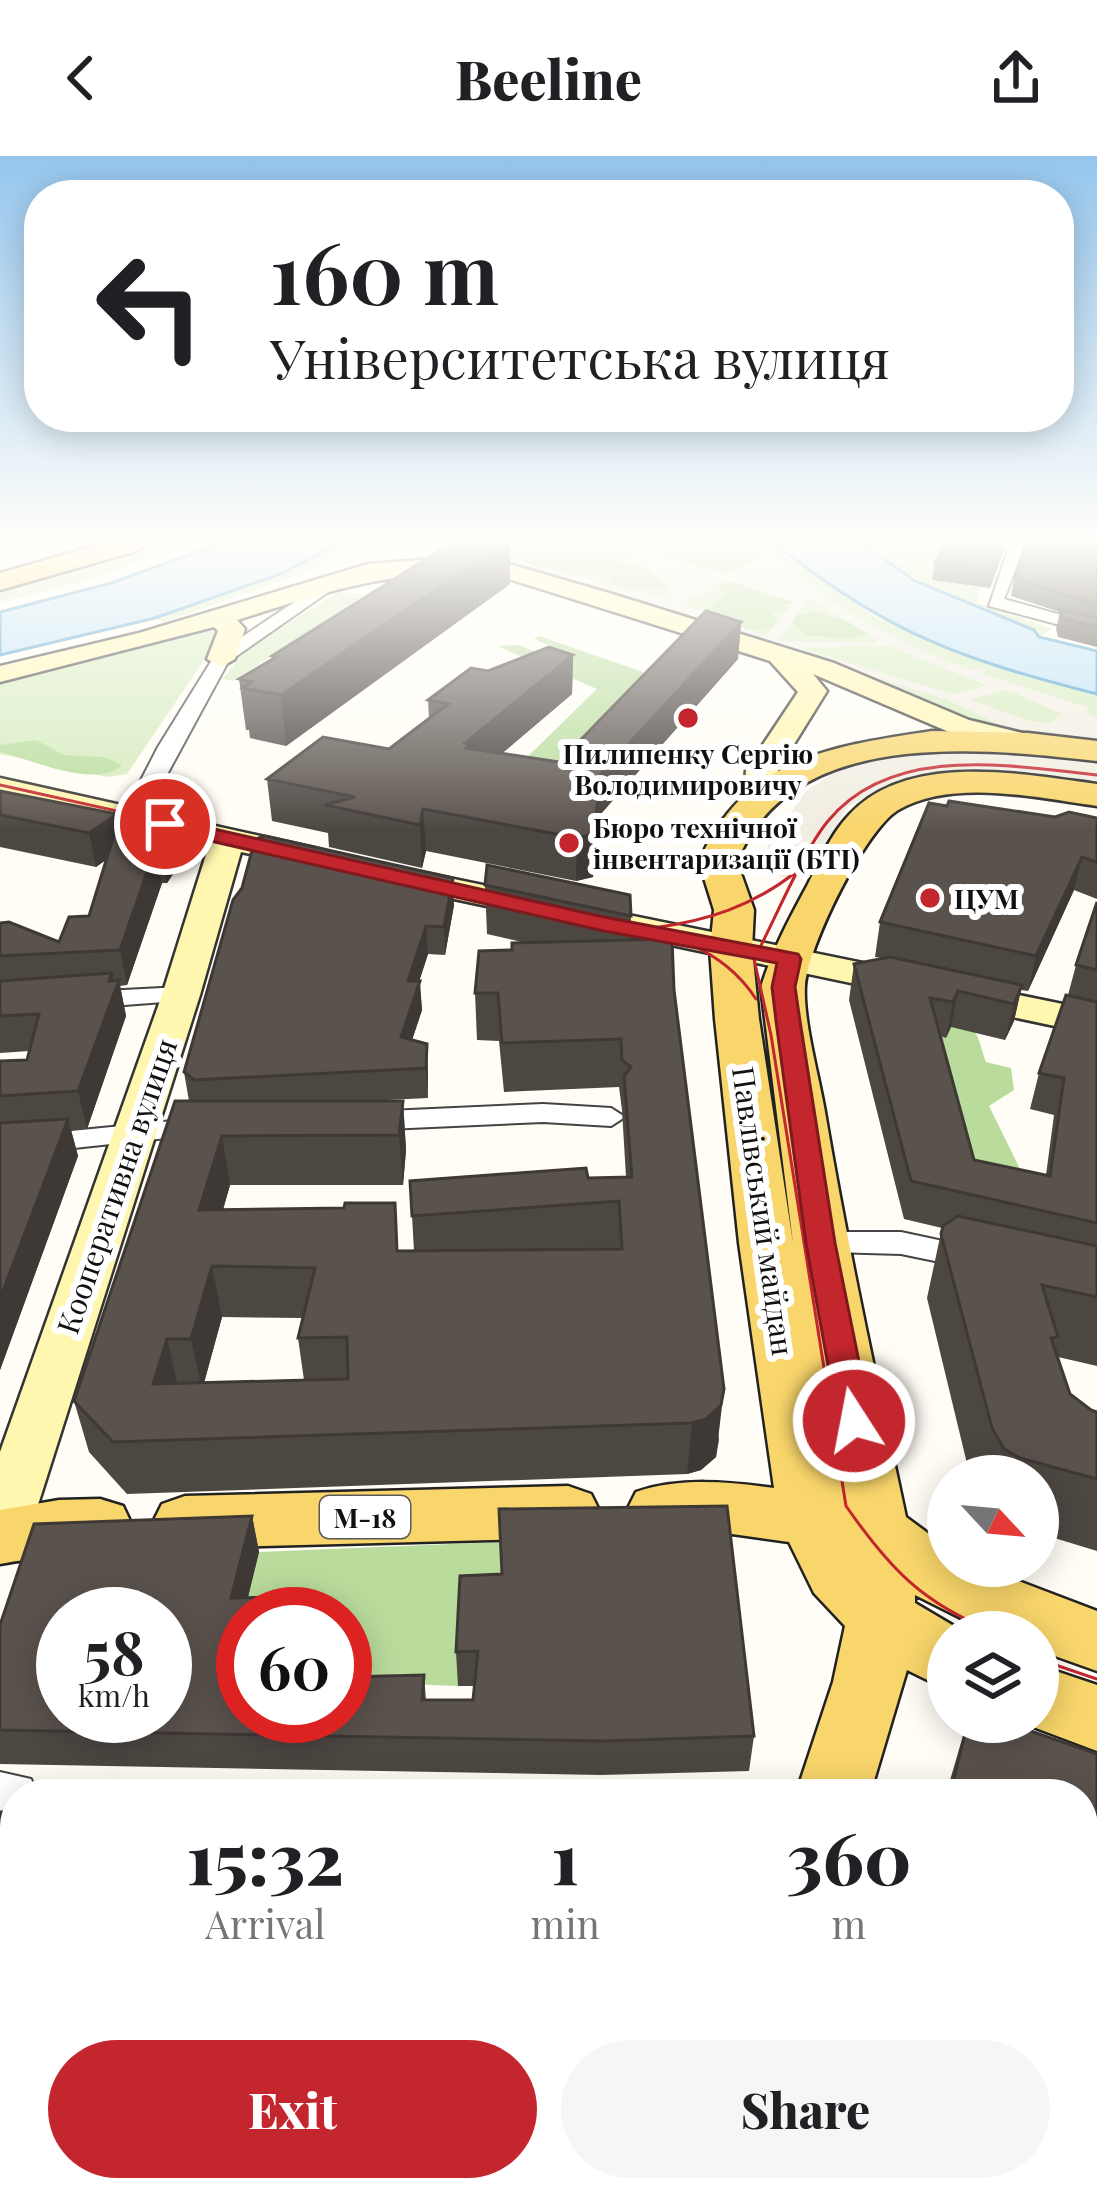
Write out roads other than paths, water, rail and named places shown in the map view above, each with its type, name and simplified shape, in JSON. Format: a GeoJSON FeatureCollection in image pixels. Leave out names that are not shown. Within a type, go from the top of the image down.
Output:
{"type":"FeatureCollection","features":[{"type":"Feature","properties":{"kind":"main road","name":"Павлівський майдан"},"geometry":{"type":"LineString","coordinates":[[838,1779],[881,1617],[877,1530],[793,1243],[731,949],[734,910],[718,862],[760,795],[800,771],[856,751],[932,741],[1028,742],[1097,751]]}},
{"type":"Feature","properties":{"kind":"main road","name":"Павлівський майдан"},"geometry":{"type":"LineString","coordinates":[[927,1646],[881,1617],[837,1573],[812,1521],[793,1243],[783,987],[790,959],[866,818],[894,801],[939,787],[1004,785],[1097,795]]}},
{"type":"Feature","properties":{"kind":"main road","name":"М-18"},"geometry":{"type":"LineString","coordinates":[[0,1535],[59,1526],[732,1508],[812,1521]]}},
{"type":"Feature","properties":{"kind":"main road"},"geometry":{"type":"LineString","coordinates":[[812,1521],[877,1530],[956,1589],[1097,1641]]}},
{"type":"Feature","properties":{"kind":"main road"},"geometry":{"type":"LineString","coordinates":[[1059,1704],[1097,1718]]}},
{"type":"Feature","properties":{"kind":"street"},"geometry":{"type":"LineString","coordinates":[[0,674],[150,639]]}},
{"type":"Feature","properties":{"kind":"street"},"geometry":{"type":"LineString","coordinates":[[221,659],[223,639]]}},
{"type":"Feature","properties":{"kind":"street"},"geometry":{"type":"LineString","coordinates":[[133,818],[168,747],[221,659],[248,639]]}},
{"type":"Feature","properties":{"kind":"street"},"geometry":{"type":"LineString","coordinates":[[725,639],[855,681],[947,722],[1028,742]]}},
{"type":"Feature","properties":{"kind":"street","name":"Павлівський майдан"},"geometry":{"type":"LineString","coordinates":[[760,795],[762,770],[813,691],[780,656]]}},
{"type":"Feature","properties":{"kind":"street"},"geometry":{"type":"LineString","coordinates":[[0,788],[731,949],[1097,1024]]}},
{"type":"Feature","properties":{"kind":"street","name":"Кооперативна вулиця"},"geometry":{"type":"LineString","coordinates":[[0,1535],[181,994],[228,838]]}},
{"type":"Feature","properties":{"kind":"street"},"geometry":{"type":"LineString","coordinates":[[47,1002],[181,994]]}},
{"type":"Feature","properties":{"kind":"street"},"geometry":{"type":"LineString","coordinates":[[344,1121],[542,1113],[611,1118]]}},
{"type":"Feature","properties":{"kind":"street"},"geometry":{"type":"LineString","coordinates":[[0,1147],[229,1126]]}},
{"type":"Feature","properties":{"kind":"street"},"geometry":{"type":"LineString","coordinates":[[793,1243],[901,1244],[1008,1266]]}},
{"type":"Feature","properties":{"kind":"water"},"geometry":{"type":"Polygon","coordinates":[[[0,639],[65,639],[0,655],[0,639]]]}},
{"type":"Feature","properties":{"kind":"water"},"geometry":{"type":"Polygon","coordinates":[[[1049,639],[1097,651],[1097,694],[1005,668],[927,640],[1049,639]]]}},
{"type":"Feature","properties":{"kind":"tram line"},"geometry":{"type":"LineString","coordinates":[[952,1611],[893,1566],[846,1506],[771,1035],[754,959],[818,834],[854,796],[885,780],[954,765],[1097,775]]}},
{"type":"Feature","properties":{"kind":"tram line"},"geometry":{"type":"LineString","coordinates":[[0,785],[287,849]]}},
{"type":"Feature","properties":{"kind":"tram line"},"geometry":{"type":"LineString","coordinates":[[653,928],[729,910],[796,872]]}},
{"type":"Feature","properties":{"kind":"tram line"},"geometry":{"type":"LineString","coordinates":[[422,880],[515,901]]}},
{"type":"Feature","properties":{"kind":"tram line"},"geometry":{"type":"LineString","coordinates":[[597,919],[665,935],[706,952],[756,999]]}},
{"type":"Feature","properties":{"kind":"tram line"},"geometry":{"type":"LineString","coordinates":[[1059,1666],[1097,1679]]}},
{"type":"Feature","properties":{"kind":"place","name":"Пилипенку Сергію Володимировичу"},"geometry":{"type":"Point","coordinates":[688,718]}},
{"type":"Feature","properties":{"kind":"place","name":"Бюро технічної інвентаризації (БТІ)"},"geometry":{"type":"Point","coordinates":[569,843]}},
{"type":"Feature","properties":{"kind":"place","name":"ЦУМ"},"geometry":{"type":"Point","coordinates":[930,898]}}]}
